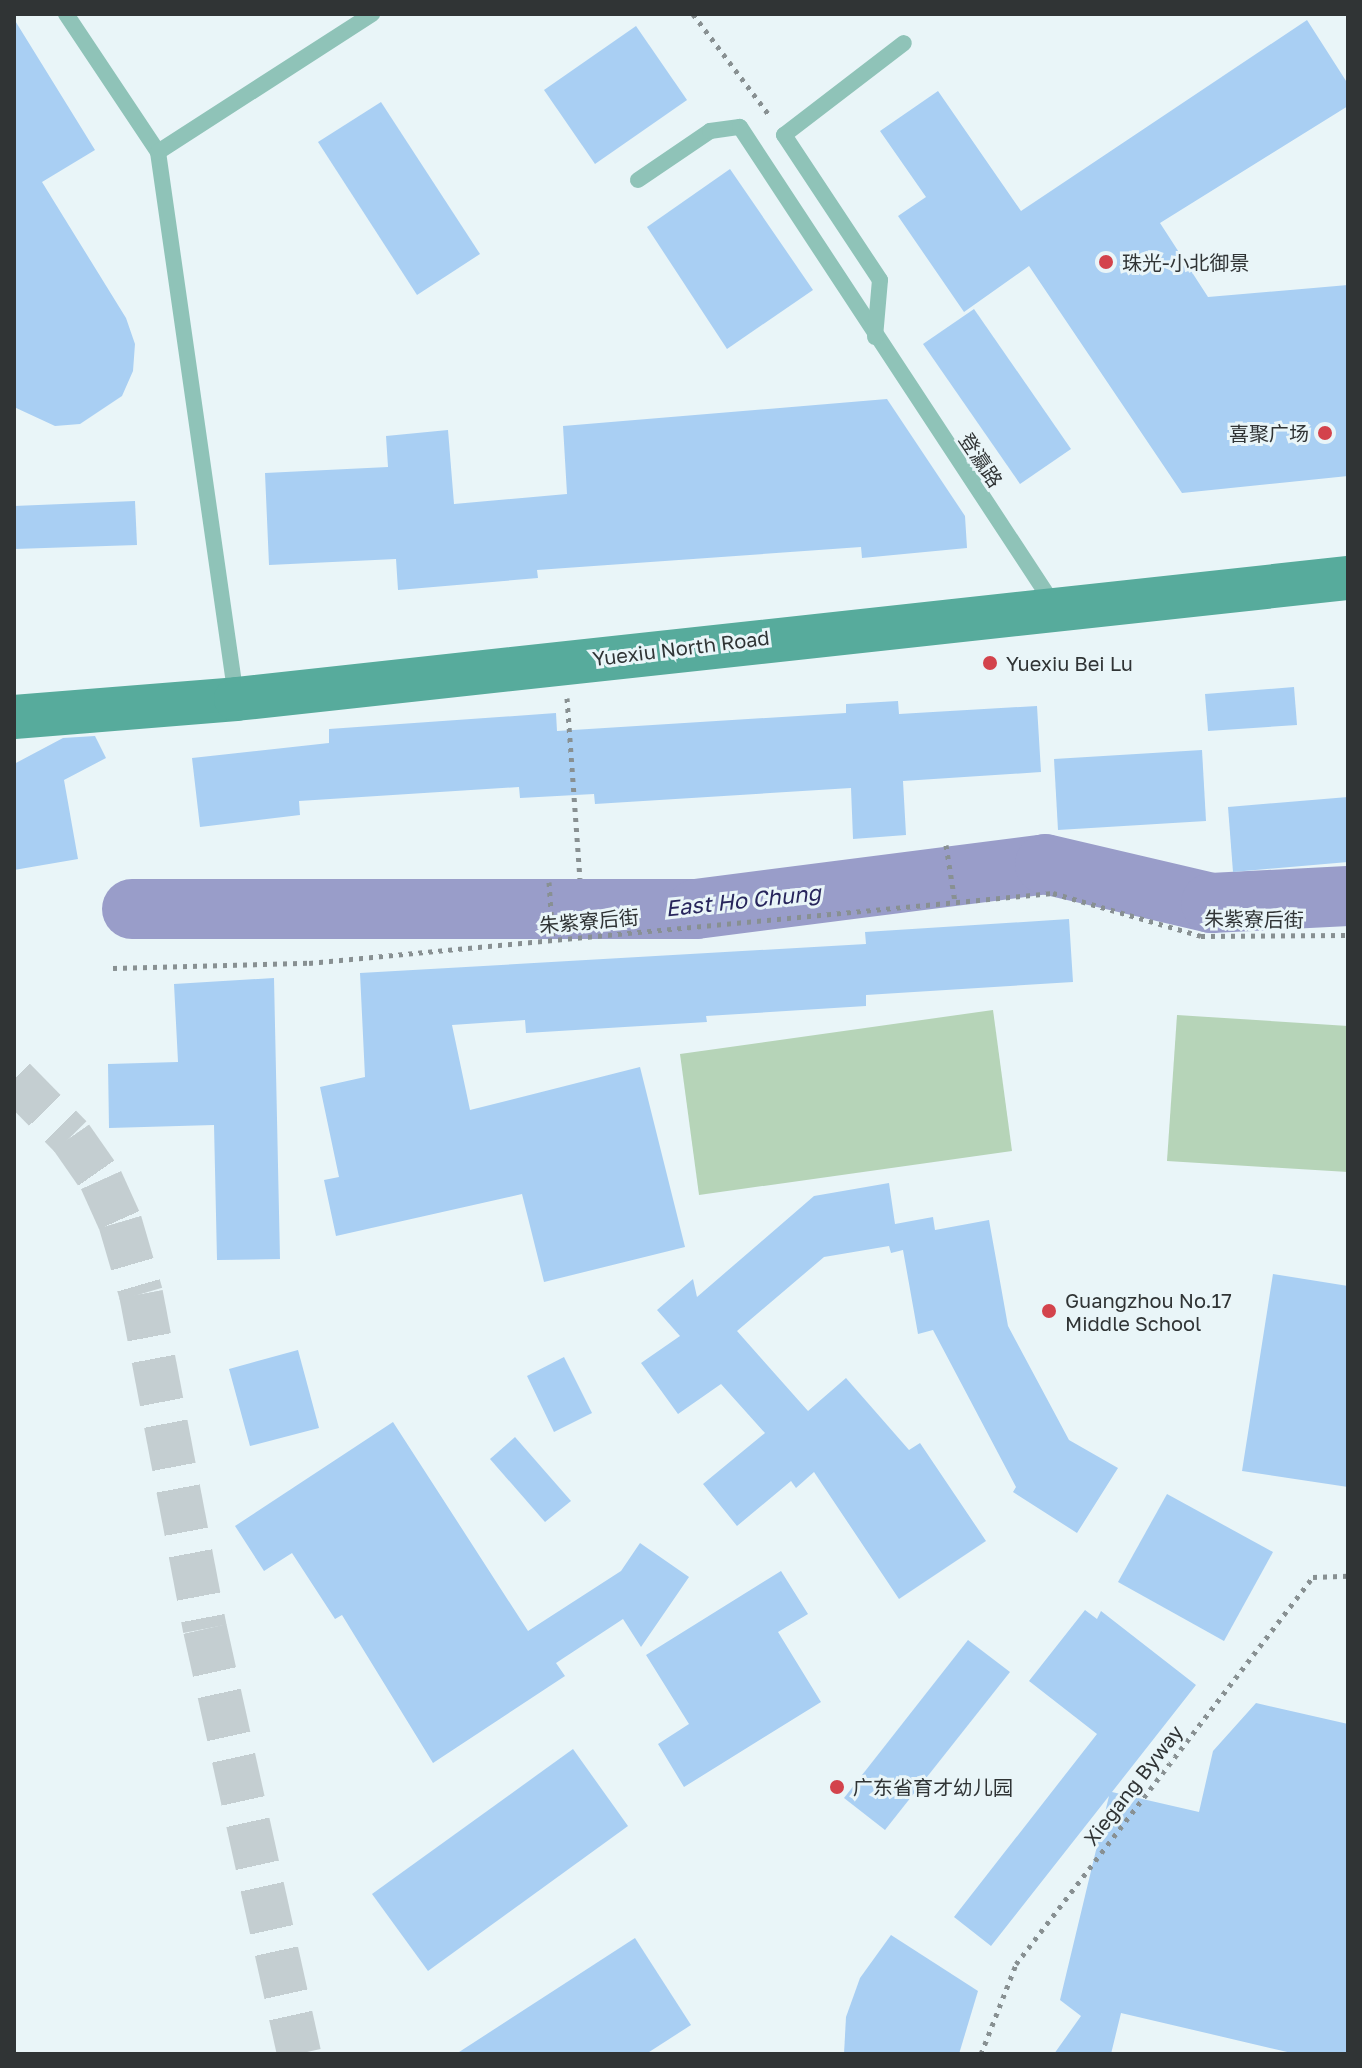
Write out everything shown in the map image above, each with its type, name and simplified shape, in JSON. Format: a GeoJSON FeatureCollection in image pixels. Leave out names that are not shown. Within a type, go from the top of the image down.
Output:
{"type":"FeatureCollection","features":[{"type":"Feature","properties":{"kind":"main road","name":"Yuexiu North Road"},"geometry":{"type":"LineString","coordinates":[[14,717],[236,699],[1054,605],[1348,578]]}},
{"type":"Feature","properties":{"kind":"lane"},"geometry":{"type":"LineString","coordinates":[[66,14],[158,152],[236,699]]}},
{"type":"Feature","properties":{"kind":"lane"},"geometry":{"type":"LineString","coordinates":[[158,152],[372,14]]}},
{"type":"Feature","properties":{"kind":"lane"},"geometry":{"type":"LineString","coordinates":[[875,337],[880,280],[784,135],[904,43]]}},
{"type":"Feature","properties":{"kind":"lane","name":"登瀛路"},"geometry":{"type":"LineString","coordinates":[[638,180],[710,131],[740,127],[875,337],[1054,605]]}},
{"type":"Feature","properties":{"kind":"path"},"geometry":{"type":"LineString","coordinates":[[693,14],[784,135]]}},
{"type":"Feature","properties":{"kind":"path"},"geometry":{"type":"LineString","coordinates":[[564,662],[580,879]]}},
{"type":"Feature","properties":{"kind":"path"},"geometry":{"type":"LineString","coordinates":[[946,845],[955,902]]}},
{"type":"Feature","properties":{"kind":"path"},"geometry":{"type":"LineString","coordinates":[[549,882],[553,940]]}},
{"type":"Feature","properties":{"kind":"path","name":"朱紫寮后街"},"geometry":{"type":"LineString","coordinates":[[113,968],[309,963],[1053,893],[1201,936],[1348,935]]}},
{"type":"Feature","properties":{"kind":"path","name":"Xiegang Byway"},"geometry":{"type":"LineString","coordinates":[[981,2054],[1016,1964],[1044,1926],[1313,1577],[1348,1576]]}},
{"type":"Feature","properties":{"kind":"green space"},"geometry":{"type":"Polygon","coordinates":[[[993,1010],[1012,1151],[699,1195],[680,1054],[993,1010]]]}},
{"type":"Feature","properties":{"kind":"green space"},"geometry":{"type":"Polygon","coordinates":[[[1177,1015],[1348,1026],[1348,1172],[1167,1161],[1177,1015]]]}},
{"type":"Feature","properties":{"kind":"building"},"geometry":{"type":"Polygon","coordinates":[[[14,19],[95,150],[42,182],[126,318],[135,344],[133,371],[122,396],[80,424],[55,426],[14,407],[14,19]]]}},
{"type":"Feature","properties":{"kind":"building","name":"珠光-小北御景"},"geometry":{"type":"Polygon","coordinates":[[[1307,20],[1348,84],[1348,106],[1160,223],[1208,297],[1348,285],[1348,476],[1182,493],[1029,266],[964,312],[898,216],[926,197],[880,131],[938,91],[1021,211],[1307,20]]]}},
{"type":"Feature","properties":{"kind":"building"},"geometry":{"type":"Polygon","coordinates":[[[636,26],[687,100],[595,164],[544,90],[636,26]]]}},
{"type":"Feature","properties":{"kind":"building"},"geometry":{"type":"Polygon","coordinates":[[[381,102],[480,254],[417,295],[318,142],[381,102]]]}},
{"type":"Feature","properties":{"kind":"building"},"geometry":{"type":"Polygon","coordinates":[[[730,169],[813,290],[727,349],[647,227],[730,169]]]}},
{"type":"Feature","properties":{"kind":"building"},"geometry":{"type":"Polygon","coordinates":[[[974,309],[1071,449],[1020,484],[923,344],[974,309]]]}},
{"type":"Feature","properties":{"kind":"building"},"geometry":{"type":"Polygon","coordinates":[[[887,399],[965,516],[967,548],[862,558],[861,547],[537,570],[538,578],[398,590],[396,559],[269,565],[265,473],[388,467],[386,436],[448,430],[454,504],[567,494],[563,426],[887,399]]]}},
{"type":"Feature","properties":{"kind":"building"},"geometry":{"type":"Polygon","coordinates":[[[135,501],[137,545],[14,549],[14,506],[135,501]]]}},
{"type":"Feature","properties":{"kind":"building"},"geometry":{"type":"Polygon","coordinates":[[[1294,687],[1297,725],[1208,731],[1205,694],[1294,687]]]}},
{"type":"Feature","properties":{"kind":"building"},"geometry":{"type":"Polygon","coordinates":[[[898,701],[899,714],[1037,706],[1041,772],[903,781],[906,835],[853,839],[851,788],[595,804],[594,794],[520,798],[519,787],[299,801],[300,815],[200,827],[192,758],[329,743],[329,729],[556,713],[557,731],[846,713],[846,704],[898,701]]]}},
{"type":"Feature","properties":{"kind":"building"},"geometry":{"type":"Polygon","coordinates":[[[95,736],[106,758],[64,780],[78,859],[14,870],[14,764],[63,738],[95,736]]]}},
{"type":"Feature","properties":{"kind":"building"},"geometry":{"type":"Polygon","coordinates":[[[1202,750],[1206,821],[1058,830],[1054,759],[1202,750]]]}},
{"type":"Feature","properties":{"kind":"building"},"geometry":{"type":"Polygon","coordinates":[[[1348,797],[1348,862],[1233,872],[1228,807],[1348,797]]]}},
{"type":"Feature","properties":{"kind":"building"},"geometry":{"type":"Polygon","coordinates":[[[1069,919],[1073,982],[866,995],[866,1006],[706,1016],[707,1022],[526,1033],[525,1020],[452,1025],[470,1110],[640,1067],[685,1247],[544,1282],[522,1194],[336,1236],[324,1180],[339,1177],[320,1087],[365,1077],[360,973],[866,944],[865,932],[1069,919]]]}},
{"type":"Feature","properties":{"kind":"building"},"geometry":{"type":"Polygon","coordinates":[[[274,978],[280,1259],[217,1260],[214,1125],[109,1128],[108,1064],[178,1062],[174,984],[274,978]]]}},
{"type":"Feature","properties":{"kind":"building"},"geometry":{"type":"Polygon","coordinates":[[[889,1183],[895,1224],[933,1217],[935,1230],[989,1220],[1008,1326],[1069,1440],[1118,1468],[1077,1533],[1013,1492],[1016,1487],[933,1330],[918,1334],[903,1250],[891,1253],[889,1246],[824,1257],[737,1331],[808,1411],[846,1378],[909,1450],[920,1443],[986,1541],[899,1599],[814,1472],[796,1488],[791,1481],[737,1526],[703,1484],[765,1433],[721,1384],[678,1414],[641,1363],[680,1336],[657,1310],[693,1279],[697,1297],[814,1196],[889,1183]]]}},
{"type":"Feature","properties":{"kind":"building"},"geometry":{"type":"Polygon","coordinates":[[[1273,1274],[1348,1286],[1348,1487],[1242,1471],[1273,1274]]]}},
{"type":"Feature","properties":{"kind":"building"},"geometry":{"type":"Polygon","coordinates":[[[298,1350],[319,1428],[250,1446],[229,1369],[298,1350]]]}},
{"type":"Feature","properties":{"kind":"building"},"geometry":{"type":"Polygon","coordinates":[[[564,1357],[592,1413],[554,1432],[527,1376],[564,1357]]]}},
{"type":"Feature","properties":{"kind":"building"},"geometry":{"type":"Polygon","coordinates":[[[393,1422],[528,1631],[621,1571],[640,1543],[689,1577],[641,1647],[623,1619],[556,1663],[565,1676],[433,1763],[342,1615],[335,1619],[292,1553],[264,1571],[235,1526],[393,1422]]]}},
{"type":"Feature","properties":{"kind":"building"},"geometry":{"type":"Polygon","coordinates":[[[515,1437],[571,1501],[545,1522],[490,1459],[515,1437]]]}},
{"type":"Feature","properties":{"kind":"building"},"geometry":{"type":"Polygon","coordinates":[[[1167,1494],[1273,1552],[1224,1641],[1118,1582],[1167,1494]]]}},
{"type":"Feature","properties":{"kind":"building"},"geometry":{"type":"Polygon","coordinates":[[[781,1571],[808,1614],[778,1632],[821,1702],[684,1787],[658,1744],[689,1724],[646,1655],[781,1571]]]}},
{"type":"Feature","properties":{"kind":"building"},"geometry":{"type":"Polygon","coordinates":[[[1085,1610],[1097,1619],[1101,1611],[1196,1685],[1112,1792],[1199,1812],[1213,1751],[1256,1703],[1348,1724],[1348,2054],[1296,2054],[1121,2013],[1111,2054],[1054,2054],[1081,2016],[1060,2000],[1109,1796],[991,1946],[954,1917],[1097,1734],[1029,1681],[1085,1610]]]}},
{"type":"Feature","properties":{"kind":"building"},"geometry":{"type":"Polygon","coordinates":[[[968,1640],[1010,1672],[885,1830],[844,1798],[968,1640]]]}},
{"type":"Feature","properties":{"kind":"building"},"geometry":{"type":"Polygon","coordinates":[[[573,1749],[628,1826],[428,1971],[372,1894],[573,1749]]]}},
{"type":"Feature","properties":{"kind":"building"},"geometry":{"type":"Polygon","coordinates":[[[891,1935],[978,1991],[959,2054],[844,2054],[846,2017],[860,1978],[891,1935]]]}},
{"type":"Feature","properties":{"kind":"building"},"geometry":{"type":"Polygon","coordinates":[[[635,1938],[691,2025],[646,2054],[456,2054],[635,1938]]]}},
{"type":"Feature","properties":{"kind":"waterway","name":"East Ho Chung"},"geometry":{"type":"LineString","coordinates":[[132,909],[696,909],[1045,864],[1211,903],[1348,896]]}},
{"type":"Feature","properties":{"kind":"tunnel"},"geometry":{"type":"LineString","coordinates":[[14,1079],[71,1137],[101,1180],[120,1222],[141,1294],[205,1629],[299,2054]]}},
{"type":"Feature","properties":{"kind":"place","name":"珠光-小北御景"},"geometry":{"type":"Point","coordinates":[1106,262]}},
{"type":"Feature","properties":{"kind":"place","name":"喜聚广场"},"geometry":{"type":"Point","coordinates":[1325,433]}},
{"type":"Feature","properties":{"kind":"place","name":"Yuexiu Bei Lu"},"geometry":{"type":"Point","coordinates":[990,663]}},
{"type":"Feature","properties":{"kind":"place","name":"Guangzhou No.17 Middle School"},"geometry":{"type":"Point","coordinates":[1049,1311]}},
{"type":"Feature","properties":{"kind":"place","name":"广东省育才幼儿园"},"geometry":{"type":"Point","coordinates":[837,1787]}}]}
